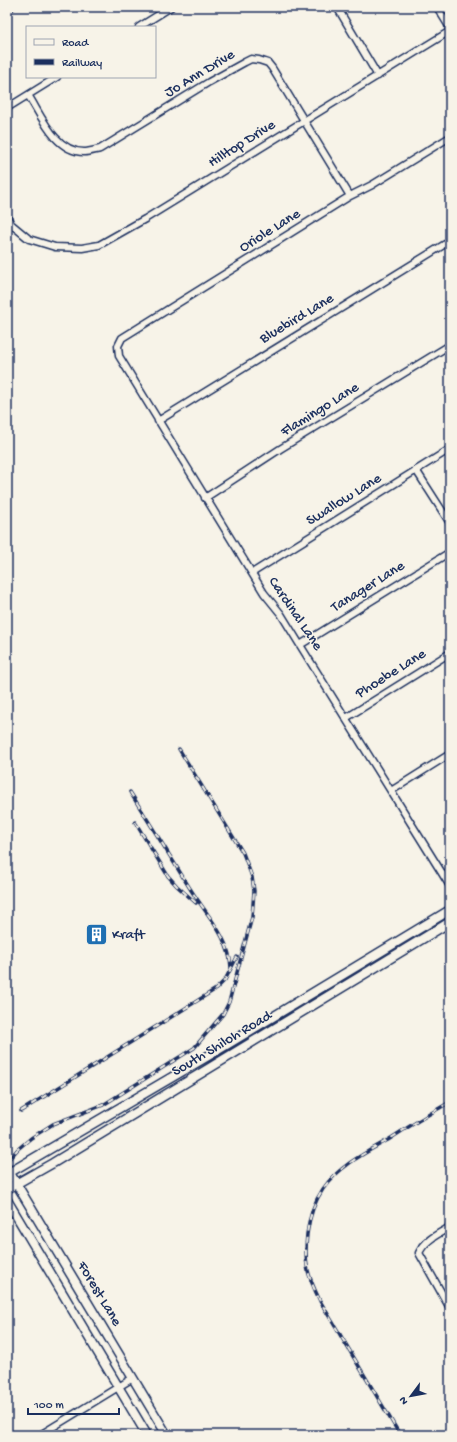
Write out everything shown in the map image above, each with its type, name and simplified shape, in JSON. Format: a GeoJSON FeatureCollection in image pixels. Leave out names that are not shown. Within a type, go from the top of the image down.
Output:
{"type":"FeatureCollection","features":[{"type":"Feature","properties":{"kind":"main road","name":"South Shiloh Road"},"geometry":{"type":"LineString","coordinates":[[8,1172],[202,1060],[450,910]]}},
{"type":"Feature","properties":{"kind":"main road","name":"South Shiloh Road"},"geometry":{"type":"LineString","coordinates":[[7,1189],[450,922]]}},
{"type":"Feature","properties":{"kind":"main road","name":"Forest Lane"},"geometry":{"type":"LineString","coordinates":[[8,1172],[17,1183],[167,1435]]}},
{"type":"Feature","properties":{"kind":"main road","name":"Forest Lane"},"geometry":{"type":"LineString","coordinates":[[7,1200],[148,1435]]}},
{"type":"Feature","properties":{"kind":"street"},"geometry":{"type":"LineString","coordinates":[[7,10],[11,7]]}},
{"type":"Feature","properties":{"kind":"street"},"geometry":{"type":"LineString","coordinates":[[141,26],[170,7]]}},
{"type":"Feature","properties":{"kind":"street"},"geometry":{"type":"LineString","coordinates":[[337,7],[378,76]]}},
{"type":"Feature","properties":{"kind":"street"},"geometry":{"type":"LineString","coordinates":[[437,7],[450,28]]}},
{"type":"Feature","properties":{"kind":"street","name":"Hilltop Drive"},"geometry":{"type":"LineString","coordinates":[[7,217],[11,224],[20,233],[29,239],[38,242],[55,247],[82,248],[99,245],[145,219],[450,31]]}},
{"type":"Feature","properties":{"kind":"street","name":"Jo Ann Drive"},"geometry":{"type":"LineString","coordinates":[[28,94],[53,135],[65,147],[84,152],[100,150],[209,82],[251,59],[268,63],[350,196]]}},
{"type":"Feature","properties":{"kind":"street"},"geometry":{"type":"LineString","coordinates":[[7,108],[55,78]]}},
{"type":"Feature","properties":{"kind":"street","name":"Oriole Lane"},"geometry":{"type":"LineString","coordinates":[[119,356],[118,346],[122,338],[350,196],[450,137]]}},
{"type":"Feature","properties":{"kind":"street","name":"Bluebird Lane"},"geometry":{"type":"LineString","coordinates":[[158,421],[450,241]]}},
{"type":"Feature","properties":{"kind":"street","name":"Flamingo Lane"},"geometry":{"type":"LineString","coordinates":[[205,498],[280,449],[450,345]]}},
{"type":"Feature","properties":{"kind":"street","name":"Cardinal Lane"},"geometry":{"type":"LineString","coordinates":[[119,356],[264,593],[281,614],[450,886]]}},
{"type":"Feature","properties":{"kind":"street","name":"Swallow Lane"},"geometry":{"type":"LineString","coordinates":[[252,573],[450,449]]}},
{"type":"Feature","properties":{"kind":"street"},"geometry":{"type":"LineString","coordinates":[[416,470],[450,524]]}},
{"type":"Feature","properties":{"kind":"street","name":"Tanager Lane"},"geometry":{"type":"LineString","coordinates":[[300,645],[450,552]]}},
{"type":"Feature","properties":{"kind":"street","name":"Phoebe Lane"},"geometry":{"type":"LineString","coordinates":[[346,718],[450,653]]}},
{"type":"Feature","properties":{"kind":"street"},"geometry":{"type":"LineString","coordinates":[[391,791],[450,754]]}},
{"type":"Feature","properties":{"kind":"street"},"geometry":{"type":"LineString","coordinates":[[450,1227],[431,1238],[422,1246],[419,1253],[450,1308]]}},
{"type":"Feature","properties":{"kind":"street"},"geometry":{"type":"LineString","coordinates":[[40,1435],[133,1378]]}},
{"type":"Feature","properties":{"kind":"railway"},"geometry":{"type":"LineString","coordinates":[[7,1161],[31,1138],[53,1124],[103,1105],[194,1048],[223,1014],[229,1002],[252,917],[254,891],[252,877],[243,853],[179,749]]}},
{"type":"Feature","properties":{"kind":"railway"},"geometry":{"type":"LineString","coordinates":[[130,792],[191,890],[222,936],[230,957],[231,968]]}},
{"type":"Feature","properties":{"kind":"railway"},"geometry":{"type":"LineString","coordinates":[[135,822],[168,876],[196,903]]}},
{"type":"Feature","properties":{"kind":"railway"},"geometry":{"type":"LineString","coordinates":[[21,1111],[216,989],[225,980],[237,957]]}},
{"type":"Feature","properties":{"kind":"railway"},"geometry":{"type":"LineString","coordinates":[[400,1435],[320,1301],[309,1276],[306,1261],[307,1234],[317,1199],[329,1181],[337,1173],[362,1155],[450,1102]]}},
{"type":"Feature","properties":{"kind":"place","name":"Kraft"},"geometry":{"type":"Point","coordinates":[97,935]}}]}
